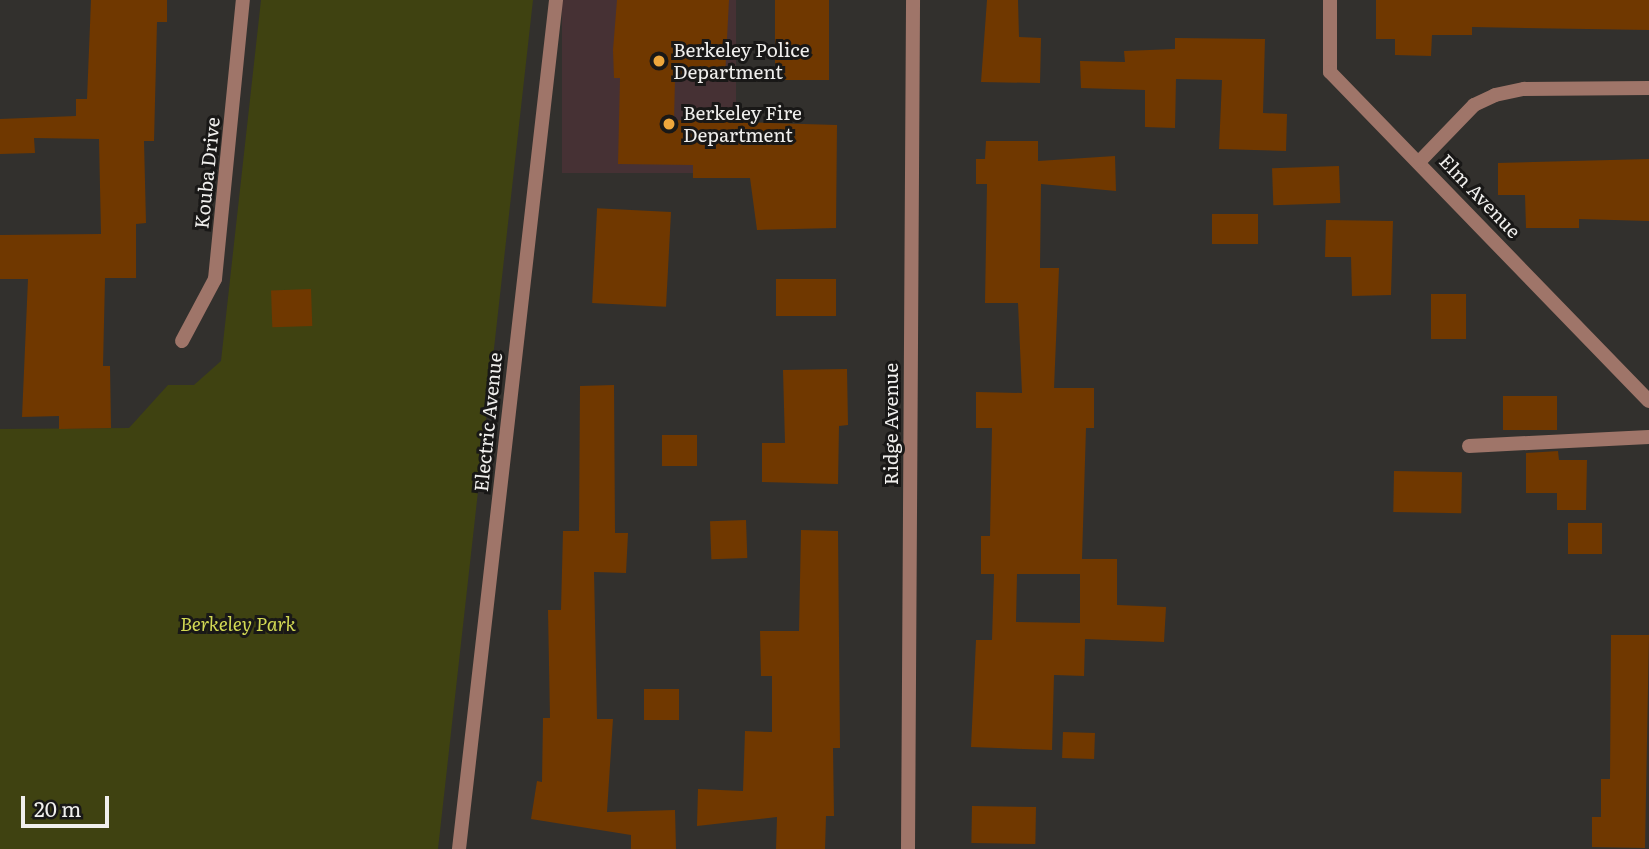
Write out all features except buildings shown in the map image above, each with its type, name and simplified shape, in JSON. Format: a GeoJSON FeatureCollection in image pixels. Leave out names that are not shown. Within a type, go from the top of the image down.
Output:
{"type":"FeatureCollection","features":[{"type":"Feature","properties":{"kind":"street","name":"Kouba Drive"},"geometry":{"type":"LineString","coordinates":[[182,341],[215,279],[243,0]]}},
{"type":"Feature","properties":{"kind":"street","name":"Electric Avenue"},"geometry":{"type":"LineString","coordinates":[[459,849],[556,0]]}},
{"type":"Feature","properties":{"kind":"street","name":"Ridge Avenue"},"geometry":{"type":"LineString","coordinates":[[908,849],[913,0]]}},
{"type":"Feature","properties":{"kind":"street","name":"Elm Avenue"},"geometry":{"type":"LineString","coordinates":[[1330,0],[1330,72],[1420,161],[1649,401]]}},
{"type":"Feature","properties":{"kind":"street"},"geometry":{"type":"LineString","coordinates":[[1420,161],[1474,105],[1495,95],[1524,89],[1649,88]]}},
{"type":"Feature","properties":{"kind":"street"},"geometry":{"type":"LineString","coordinates":[[1469,446],[1649,437]]}},
{"type":"Feature","properties":{"kind":"shaded area"},"geometry":{"type":"Polygon","coordinates":[[[562,0],[736,0],[736,173],[562,173],[562,0]]]}},
{"type":"Feature","properties":{"kind":"green space","name":"Berkeley Park"},"geometry":{"type":"Polygon","coordinates":[[[261,0],[533,0],[438,849],[0,849],[0,429],[129,428],[168,385],[194,385],[221,361],[261,0]]]}},
{"type":"Feature","properties":{"kind":"place","name":"Berkeley Police Department"},"geometry":{"type":"Point","coordinates":[659,61]}},
{"type":"Feature","properties":{"kind":"place","name":"Berkeley Fire Department"},"geometry":{"type":"Point","coordinates":[669,124]}}]}
